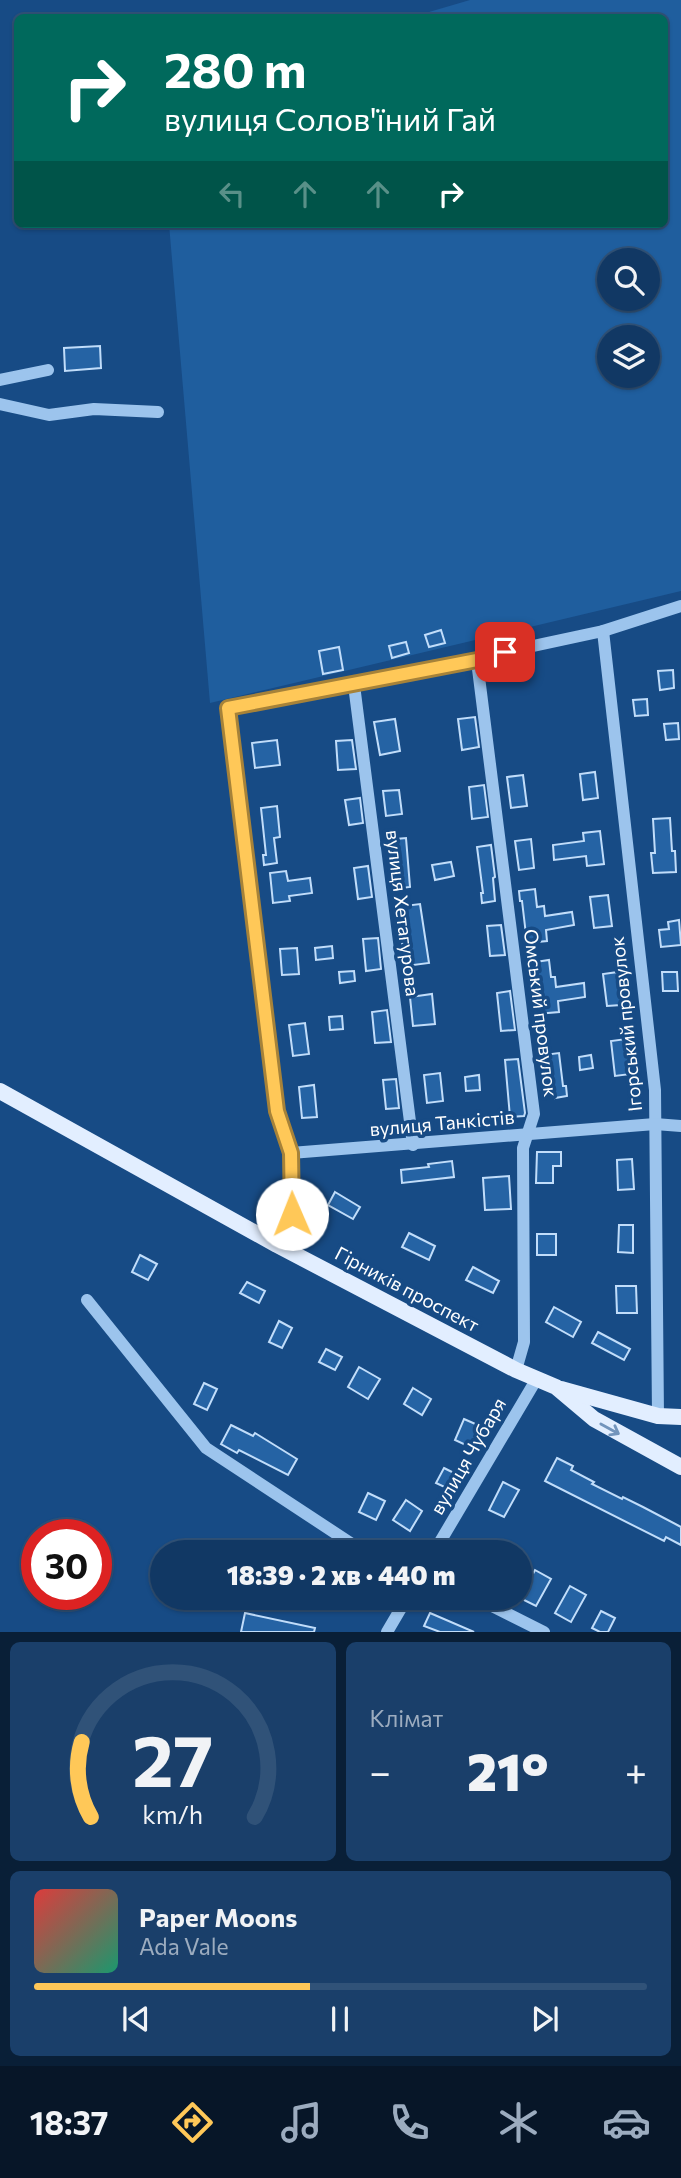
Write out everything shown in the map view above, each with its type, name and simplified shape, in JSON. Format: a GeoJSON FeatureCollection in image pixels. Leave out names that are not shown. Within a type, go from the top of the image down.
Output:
{"type":"FeatureCollection","features":[{"type":"Feature","properties":{"kind":"main road","name":"Гірників проспект"},"geometry":{"type":"LineString","coordinates":[[0,1091],[277,1245],[516,1370],[556,1387],[594,1419],[681,1467]]}},
{"type":"Feature","properties":{"kind":"main road"},"geometry":{"type":"LineString","coordinates":[[556,1387],[659,1416],[681,1417]]}},
{"type":"Feature","properties":{"kind":"street"},"geometry":{"type":"LineString","coordinates":[[0,380],[48,370]]}},
{"type":"Feature","properties":{"kind":"street"},"geometry":{"type":"LineString","coordinates":[[0,404],[49,415],[94,409],[158,412]]}},
{"type":"Feature","properties":{"kind":"street"},"geometry":{"type":"LineString","coordinates":[[277,1245],[292,1214],[291,1153],[277,1111],[228,708],[477,660],[603,631],[681,606]]}},
{"type":"Feature","properties":{"kind":"street","name":"Ігорський провулок"},"geometry":{"type":"LineString","coordinates":[[603,631],[655,1090],[659,1416]]}},
{"type":"Feature","properties":{"kind":"street","name":"Омський провулок"},"geometry":{"type":"LineString","coordinates":[[477,660],[534,1114],[523,1148],[524,1342],[516,1370]]}},
{"type":"Feature","properties":{"kind":"street","name":"вулиця Хетагурова"},"geometry":{"type":"LineString","coordinates":[[354,685],[413,1145]]}},
{"type":"Feature","properties":{"kind":"street","name":"вулиця Танкістів"},"geometry":{"type":"LineString","coordinates":[[291,1153],[655,1124],[681,1126]]}},
{"type":"Feature","properties":{"kind":"street"},"geometry":{"type":"LineString","coordinates":[[88,1300],[206,1448],[346,1540]]}},
{"type":"Feature","properties":{"kind":"street","name":"вулиця Чубаря"},"geometry":{"type":"LineString","coordinates":[[441,1540],[536,1380]]}},
{"type":"Feature","properties":{"kind":"street"},"geometry":{"type":"LineString","coordinates":[[387,1632],[400,1610]]}},
{"type":"Feature","properties":{"kind":"street"},"geometry":{"type":"LineString","coordinates":[[500,1610],[544,1632]]}},
{"type":"Feature","properties":{"kind":"shaded area"},"geometry":{"type":"Polygon","coordinates":[[[470,0],[681,0],[681,591],[210,703],[169,228],[668,228],[668,14],[422,14],[470,0]]]}},
{"type":"Feature","properties":{"kind":"building"},"geometry":{"type":"Polygon","coordinates":[[[100,346],[101,368],[65,371],[64,348],[100,346]]]}},
{"type":"Feature","properties":{"kind":"building"},"geometry":{"type":"Polygon","coordinates":[[[441,630],[445,643],[429,647],[425,635],[441,630]]]}},
{"type":"Feature","properties":{"kind":"building"},"geometry":{"type":"Polygon","coordinates":[[[406,642],[409,653],[392,658],[389,646],[406,642]]]}},
{"type":"Feature","properties":{"kind":"building"},"geometry":{"type":"Polygon","coordinates":[[[339,647],[343,670],[323,674],[319,651],[339,647]]]}},
{"type":"Feature","properties":{"kind":"building"},"geometry":{"type":"Polygon","coordinates":[[[673,670],[674,688],[660,690],[658,671],[673,670]]]}},
{"type":"Feature","properties":{"kind":"building"},"geometry":{"type":"Polygon","coordinates":[[[647,699],[648,715],[635,716],[633,700],[647,699]]]}},
{"type":"Feature","properties":{"kind":"building"},"geometry":{"type":"Polygon","coordinates":[[[475,717],[479,747],[462,750],[458,719],[475,717]]]}},
{"type":"Feature","properties":{"kind":"building"},"geometry":{"type":"Polygon","coordinates":[[[395,719],[400,751],[380,755],[374,722],[395,719]]]}},
{"type":"Feature","properties":{"kind":"building"},"geometry":{"type":"Polygon","coordinates":[[[678,723],[679,739],[666,740],[664,724],[678,723]]]}},
{"type":"Feature","properties":{"kind":"building"},"geometry":{"type":"Polygon","coordinates":[[[277,740],[280,765],[255,768],[252,743],[277,740]]]}},
{"type":"Feature","properties":{"kind":"building"},"geometry":{"type":"Polygon","coordinates":[[[352,740],[356,769],[338,770],[336,741],[352,740]]]}},
{"type":"Feature","properties":{"kind":"building"},"geometry":{"type":"Polygon","coordinates":[[[595,772],[598,798],[583,800],[580,774],[595,772]]]}},
{"type":"Feature","properties":{"kind":"building"},"geometry":{"type":"Polygon","coordinates":[[[523,775],[527,806],[511,808],[507,777],[523,775]]]}},
{"type":"Feature","properties":{"kind":"building"},"geometry":{"type":"Polygon","coordinates":[[[484,785],[488,817],[472,819],[469,787],[484,785]]]}},
{"type":"Feature","properties":{"kind":"building"},"geometry":{"type":"Polygon","coordinates":[[[399,790],[402,814],[386,816],[383,791],[399,790]]]}},
{"type":"Feature","properties":{"kind":"building"},"geometry":{"type":"Polygon","coordinates":[[[360,798],[363,823],[349,825],[345,800],[360,798]]]}},
{"type":"Feature","properties":{"kind":"building"},"geometry":{"type":"Polygon","coordinates":[[[277,806],[280,837],[274,838],[277,863],[264,865],[263,855],[266,855],[261,808],[277,806]]]}},
{"type":"Feature","properties":{"kind":"building"},"geometry":{"type":"Polygon","coordinates":[[[670,818],[676,872],[653,873],[653,819],[670,818]]]}},
{"type":"Feature","properties":{"kind":"building"},"geometry":{"type":"Polygon","coordinates":[[[600,831],[604,864],[587,866],[586,856],[554,860],[553,845],[584,841],[583,833],[600,831]]]}},
{"type":"Feature","properties":{"kind":"building"},"geometry":{"type":"Polygon","coordinates":[[[406,838],[410,887],[394,889],[391,853],[398,852],[396,839],[406,838]]]}},
{"type":"Feature","properties":{"kind":"building"},"geometry":{"type":"Polygon","coordinates":[[[531,839],[534,868],[519,870],[515,841],[531,839]]]}},
{"type":"Feature","properties":{"kind":"building"},"geometry":{"type":"Polygon","coordinates":[[[491,845],[495,901],[482,903],[477,847],[491,845]]]}},
{"type":"Feature","properties":{"kind":"building"},"geometry":{"type":"Polygon","coordinates":[[[451,862],[454,876],[435,880],[432,865],[451,862]]]}},
{"type":"Feature","properties":{"kind":"building"},"geometry":{"type":"Polygon","coordinates":[[[368,866],[372,897],[358,899],[354,868],[368,866]]]}},
{"type":"Feature","properties":{"kind":"building"},"geometry":{"type":"Polygon","coordinates":[[[286,871],[288,881],[310,878],[312,893],[289,896],[290,901],[273,903],[270,873],[286,871]]]}},
{"type":"Feature","properties":{"kind":"building"},"geometry":{"type":"Polygon","coordinates":[[[535,889],[537,907],[544,906],[545,916],[572,912],[574,925],[546,930],[547,941],[527,943],[519,891],[535,889]]]}},
{"type":"Feature","properties":{"kind":"building"},"geometry":{"type":"Polygon","coordinates":[[[608,895],[612,926],[594,928],[590,897],[608,895]]]}},
{"type":"Feature","properties":{"kind":"building"},"geometry":{"type":"Polygon","coordinates":[[[420,904],[429,963],[406,966],[396,907],[420,904]]]}},
{"type":"Feature","properties":{"kind":"building"},"geometry":{"type":"Polygon","coordinates":[[[679,920],[681,945],[661,947],[659,930],[669,929],[668,922],[679,920]]]}},
{"type":"Feature","properties":{"kind":"building"},"geometry":{"type":"Polygon","coordinates":[[[501,925],[505,955],[490,956],[487,926],[501,925]]]}},
{"type":"Feature","properties":{"kind":"building"},"geometry":{"type":"Polygon","coordinates":[[[378,938],[381,969],[366,971],[363,939],[378,938]]]}},
{"type":"Feature","properties":{"kind":"building"},"geometry":{"type":"Polygon","coordinates":[[[332,946],[333,958],[316,960],[315,948],[332,946]]]}},
{"type":"Feature","properties":{"kind":"building"},"geometry":{"type":"Polygon","coordinates":[[[297,948],[299,974],[282,975],[280,949],[297,948]]]}},
{"type":"Feature","properties":{"kind":"building"},"geometry":{"type":"Polygon","coordinates":[[[549,960],[551,977],[555,977],[556,987],[584,983],[585,997],[558,1001],[559,1012],[537,1014],[533,980],[537,979],[535,962],[549,960]]]}},
{"type":"Feature","properties":{"kind":"building"},"geometry":{"type":"Polygon","coordinates":[[[354,971],[355,981],[340,983],[339,972],[354,971]]]}},
{"type":"Feature","properties":{"kind":"building"},"geometry":{"type":"Polygon","coordinates":[[[618,972],[621,1005],[607,1006],[603,974],[618,972]]]}},
{"type":"Feature","properties":{"kind":"building"},"geometry":{"type":"Polygon","coordinates":[[[662,972],[677,972],[678,991],[663,991],[662,972]]]}},
{"type":"Feature","properties":{"kind":"building"},"geometry":{"type":"Polygon","coordinates":[[[510,991],[515,1030],[501,1031],[497,993],[510,991]]]}},
{"type":"Feature","properties":{"kind":"building"},"geometry":{"type":"Polygon","coordinates":[[[432,994],[435,1024],[413,1026],[410,997],[432,994]]]}},
{"type":"Feature","properties":{"kind":"building"},"geometry":{"type":"Polygon","coordinates":[[[387,1010],[391,1042],[375,1043],[372,1012],[387,1010]]]}},
{"type":"Feature","properties":{"kind":"building"},"geometry":{"type":"Polygon","coordinates":[[[342,1016],[343,1029],[330,1030],[329,1017],[342,1016]]]}},
{"type":"Feature","properties":{"kind":"building"},"geometry":{"type":"Polygon","coordinates":[[[305,1023],[309,1054],[293,1056],[289,1025],[305,1023]]]}},
{"type":"Feature","properties":{"kind":"building"},"geometry":{"type":"Polygon","coordinates":[[[626,1039],[631,1074],[615,1076],[611,1041],[626,1039]]]}},
{"type":"Feature","properties":{"kind":"building"},"geometry":{"type":"Polygon","coordinates":[[[559,1053],[563,1086],[566,1086],[567,1096],[555,1098],[552,1081],[546,1082],[543,1055],[559,1053]]]}},
{"type":"Feature","properties":{"kind":"building"},"geometry":{"type":"Polygon","coordinates":[[[591,1055],[593,1068],[580,1070],[579,1057],[591,1055]]]}},
{"type":"Feature","properties":{"kind":"building"},"geometry":{"type":"Polygon","coordinates":[[[518,1059],[525,1113],[524,1116],[510,1117],[505,1060],[518,1059]]]}},
{"type":"Feature","properties":{"kind":"building"},"geometry":{"type":"Polygon","coordinates":[[[440,1073],[443,1101],[427,1103],[424,1075],[440,1073]]]}},
{"type":"Feature","properties":{"kind":"building"},"geometry":{"type":"Polygon","coordinates":[[[479,1075],[480,1090],[466,1091],[465,1077],[479,1075]]]}},
{"type":"Feature","properties":{"kind":"building"},"geometry":{"type":"Polygon","coordinates":[[[396,1079],[399,1108],[386,1109],[383,1080],[396,1079]]]}},
{"type":"Feature","properties":{"kind":"building"},"geometry":{"type":"Polygon","coordinates":[[[314,1085],[317,1117],[302,1118],[299,1087],[314,1085]]]}},
{"type":"Feature","properties":{"kind":"building"},"geometry":{"type":"Polygon","coordinates":[[[537,1152],[561,1152],[561,1166],[553,1166],[553,1183],[536,1183],[537,1152]]]}},
{"type":"Feature","properties":{"kind":"building"},"geometry":{"type":"Polygon","coordinates":[[[632,1159],[634,1189],[618,1190],[617,1160],[632,1159]]]}},
{"type":"Feature","properties":{"kind":"building"},"geometry":{"type":"Polygon","coordinates":[[[452,1161],[454,1177],[402,1183],[401,1170],[452,1161]]]}},
{"type":"Feature","properties":{"kind":"building"},"geometry":{"type":"Polygon","coordinates":[[[509,1176],[511,1209],[485,1210],[483,1178],[509,1176]]]}},
{"type":"Feature","properties":{"kind":"building"},"geometry":{"type":"Polygon","coordinates":[[[335,1192],[360,1207],[353,1219],[328,1205],[335,1192]]]}},
{"type":"Feature","properties":{"kind":"building"},"geometry":{"type":"Polygon","coordinates":[[[619,1225],[633,1225],[633,1253],[618,1252],[619,1225]]]}},
{"type":"Feature","properties":{"kind":"building"},"geometry":{"type":"Polygon","coordinates":[[[409,1233],[435,1246],[429,1260],[402,1247],[409,1233]]]}},
{"type":"Feature","properties":{"kind":"building"},"geometry":{"type":"Polygon","coordinates":[[[537,1234],[556,1234],[556,1255],[537,1255],[537,1234]]]}},
{"type":"Feature","properties":{"kind":"building"},"geometry":{"type":"Polygon","coordinates":[[[140,1255],[157,1264],[148,1280],[132,1272],[140,1255]]]}},
{"type":"Feature","properties":{"kind":"building"},"geometry":{"type":"Polygon","coordinates":[[[473,1267],[499,1281],[493,1293],[466,1280],[473,1267]]]}},
{"type":"Feature","properties":{"kind":"building"},"geometry":{"type":"Polygon","coordinates":[[[247,1282],[265,1291],[259,1303],[240,1293],[247,1282]]]}},
{"type":"Feature","properties":{"kind":"building"},"geometry":{"type":"Polygon","coordinates":[[[616,1286],[636,1286],[637,1313],[617,1313],[616,1286]]]}},
{"type":"Feature","properties":{"kind":"building"},"geometry":{"type":"Polygon","coordinates":[[[554,1307],[581,1322],[573,1337],[546,1322],[554,1307]]]}},
{"type":"Feature","properties":{"kind":"building"},"geometry":{"type":"Polygon","coordinates":[[[279,1321],[292,1328],[282,1348],[269,1342],[279,1321]]]}},
{"type":"Feature","properties":{"kind":"building"},"geometry":{"type":"Polygon","coordinates":[[[598,1332],[630,1349],[624,1360],[592,1343],[598,1332]]]}},
{"type":"Feature","properties":{"kind":"building"},"geometry":{"type":"Polygon","coordinates":[[[326,1349],[342,1357],[335,1370],[319,1362],[326,1349]]]}},
{"type":"Feature","properties":{"kind":"building"},"geometry":{"type":"Polygon","coordinates":[[[359,1367],[380,1379],[368,1399],[348,1387],[359,1367]]]}},
{"type":"Feature","properties":{"kind":"building"},"geometry":{"type":"Polygon","coordinates":[[[204,1383],[217,1389],[207,1410],[194,1404],[204,1383]]]}},
{"type":"Feature","properties":{"kind":"building"},"geometry":{"type":"Polygon","coordinates":[[[413,1388],[431,1399],[422,1415],[404,1404],[413,1388]]]}},
{"type":"Feature","properties":{"kind":"building"},"geometry":{"type":"Polygon","coordinates":[[[464,1419],[480,1426],[470,1447],[455,1440],[464,1419]]]}},
{"type":"Feature","properties":{"kind":"building"},"geometry":{"type":"Polygon","coordinates":[[[231,1425],[253,1436],[255,1433],[297,1459],[288,1475],[239,1450],[237,1453],[221,1444],[231,1425]]]}},
{"type":"Feature","properties":{"kind":"building"},"geometry":{"type":"Polygon","coordinates":[[[557,1458],[573,1466],[571,1470],[594,1482],[592,1484],[681,1527],[681,1545],[666,1537],[664,1541],[545,1481],[557,1458]]]}},
{"type":"Feature","properties":{"kind":"building"},"geometry":{"type":"Polygon","coordinates":[[[444,1468],[460,1476],[453,1491],[436,1483],[444,1468]]]}},
{"type":"Feature","properties":{"kind":"building"},"geometry":{"type":"Polygon","coordinates":[[[503,1482],[519,1490],[504,1517],[489,1510],[503,1482]]]}},
{"type":"Feature","properties":{"kind":"building"},"geometry":{"type":"Polygon","coordinates":[[[368,1493],[385,1501],[376,1520],[359,1512],[368,1493]]]}},
{"type":"Feature","properties":{"kind":"building"},"geometry":{"type":"Polygon","coordinates":[[[406,1500],[422,1511],[410,1531],[393,1520],[406,1500]]]}},
{"type":"Feature","properties":{"kind":"building"},"geometry":{"type":"Polygon","coordinates":[[[535,1570],[551,1579],[536,1606],[532,1604],[532,1576],[535,1570]]]}},
{"type":"Feature","properties":{"kind":"building"},"geometry":{"type":"Polygon","coordinates":[[[570,1586],[586,1595],[571,1622],[555,1613],[570,1586]]]}},
{"type":"Feature","properties":{"kind":"building"},"geometry":{"type":"Polygon","coordinates":[[[601,1611],[615,1618],[608,1632],[592,1628],[601,1611]]]}},
{"type":"Feature","properties":{"kind":"building"},"geometry":{"type":"Polygon","coordinates":[[[245,1613],[315,1628],[314,1632],[241,1632],[245,1613]]]}},
{"type":"Feature","properties":{"kind":"building"},"geometry":{"type":"Polygon","coordinates":[[[430,1613],[474,1632],[440,1632],[424,1626],[430,1613]]]}},
{"type":"Feature","properties":{"kind":"route"},"geometry":{"type":"LineString","coordinates":[[292,1214],[291,1153],[277,1111],[228,708],[354,685],[505,652]]}}]}
